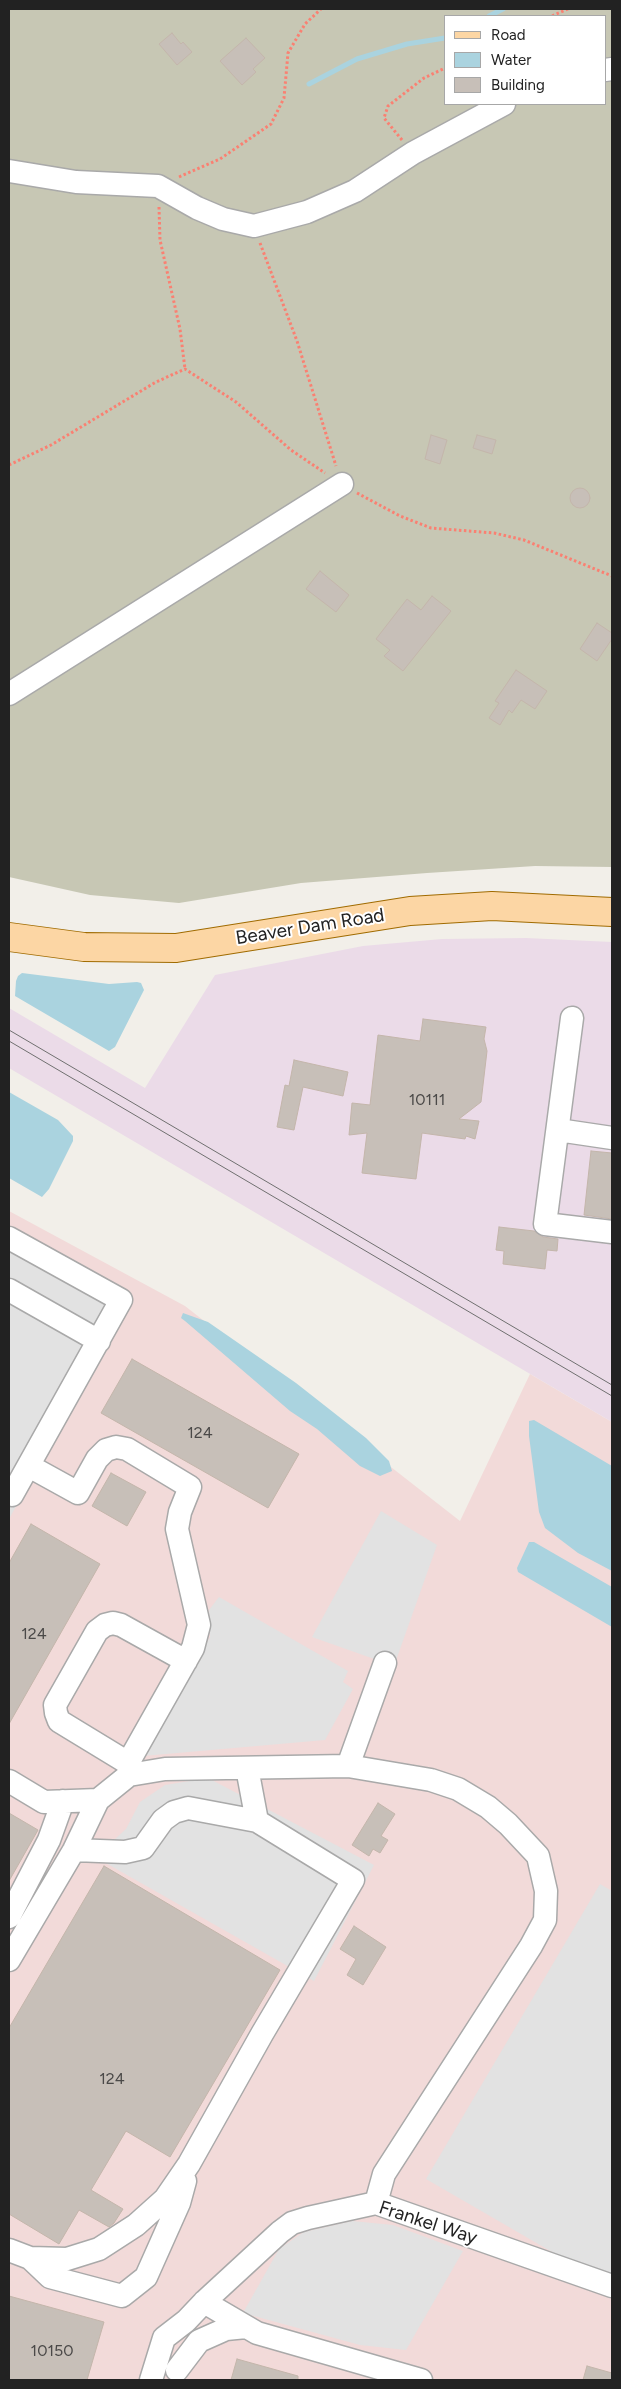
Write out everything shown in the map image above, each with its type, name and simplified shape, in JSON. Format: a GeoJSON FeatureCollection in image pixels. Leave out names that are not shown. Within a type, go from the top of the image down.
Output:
{"type":"FeatureCollection","features":[{"type":"Feature","properties":{"kind":"main road","name":"Beaver Dam Road"},"geometry":{"type":"LineString","coordinates":[[9,936],[84,947],[176,948],[213,944],[363,917],[448,908],[537,907],[612,912]]}},
{"type":"Feature","properties":{"kind":"street"},"geometry":{"type":"LineString","coordinates":[[9,171],[76,182],[158,186],[197,208],[224,219],[254,226],[307,212],[347,195],[413,153],[502,105]]}},
{"type":"Feature","properties":{"kind":"street"},"geometry":{"type":"LineString","coordinates":[[9,694],[342,484]]}},
{"type":"Feature","properties":{"kind":"street"},"geometry":{"type":"LineString","coordinates":[[572,1018],[545,1224],[612,1232]]}},
{"type":"Feature","properties":{"kind":"street"},"geometry":{"type":"LineString","coordinates":[[558,1130],[612,1138]]}},
{"type":"Feature","properties":{"kind":"street"},"geometry":{"type":"LineString","coordinates":[[9,1238],[122,1300],[12,1495],[9,1492]]}},
{"type":"Feature","properties":{"kind":"street"},"geometry":{"type":"LineString","coordinates":[[9,1290],[99,1341]]}},
{"type":"Feature","properties":{"kind":"street"},"geometry":{"type":"LineString","coordinates":[[9,1960],[74,1850],[98,1800],[128,1769],[194,1648],[199,1625],[177,1529],[180,1512],[190,1486],[127,1449],[116,1447],[106,1450],[97,1459],[78,1492],[29,1466]]}},
{"type":"Feature","properties":{"kind":"street"},"geometry":{"type":"LineString","coordinates":[[186,1661],[121,1625],[113,1623],[105,1625],[97,1630],[55,1705],[59,1721],[128,1769],[348,1766],[431,1780],[458,1789],[488,1807],[508,1824],[538,1856],[546,1891],[545,1920],[531,1946],[384,2174],[376,2203]]}},
{"type":"Feature","properties":{"kind":"street"},"geometry":{"type":"LineString","coordinates":[[348,1766],[385,1663]]}},
{"type":"Feature","properties":{"kind":"street"},"geometry":{"type":"LineString","coordinates":[[247,1768],[256,1821]]}},
{"type":"Feature","properties":{"kind":"street"},"geometry":{"type":"LineString","coordinates":[[9,1782],[44,1802],[98,1800]]}},
{"type":"Feature","properties":{"kind":"street"},"geometry":{"type":"LineString","coordinates":[[9,1917],[49,1840],[63,1801]]}},
{"type":"Feature","properties":{"kind":"street"},"geometry":{"type":"LineString","coordinates":[[9,2250],[30,2258],[67,2259],[99,2249],[136,2225],[165,2200],[189,2164],[262,2034],[354,1880],[256,1821],[188,1808],[174,1812],[163,1820],[143,1848],[125,1852],[74,1850]]}},
{"type":"Feature","properties":{"kind":"street"},"geometry":{"type":"LineString","coordinates":[[30,2258],[50,2277],[122,2296],[146,2277],[179,2203],[189,2164]]}},
{"type":"Feature","properties":{"kind":"street","name":"Frankel Way"},"geometry":{"type":"LineString","coordinates":[[151,2380],[164,2338],[186,2321],[267,2243],[292,2223],[376,2203],[612,2286]]}},
{"type":"Feature","properties":{"kind":"street"},"geometry":{"type":"LineString","coordinates":[[204,2302],[257,2334],[422,2380]]}},
{"type":"Feature","properties":{"kind":"street"},"geometry":{"type":"LineString","coordinates":[[175,2375],[186,2321]]}},
{"type":"Feature","properties":{"kind":"street"},"geometry":{"type":"LineString","coordinates":[[175,2375],[199,2341],[226,2329],[246,2327]]}},
{"type":"Feature","properties":{"kind":"path"},"geometry":{"type":"LineString","coordinates":[[321,9],[305,24],[288,53],[284,98],[270,124],[220,159],[158,186],[160,240],[180,330],[185,369],[236,402],[291,450],[342,484],[400,516],[431,528],[494,533],[524,540],[612,576]]}},
{"type":"Feature","properties":{"kind":"path"},"geometry":{"type":"LineString","coordinates":[[554,15],[568,9]]}},
{"type":"Feature","properties":{"kind":"path"},"geometry":{"type":"LineString","coordinates":[[413,153],[384,118],[388,106],[424,78],[444,68]]}},
{"type":"Feature","properties":{"kind":"path"},"geometry":{"type":"LineString","coordinates":[[254,226],[297,341],[342,484]]}},
{"type":"Feature","properties":{"kind":"path"},"geometry":{"type":"LineString","coordinates":[[9,465],[51,445],[156,382],[185,369]]}},
{"type":"Feature","properties":{"kind":"shaded area"},"geometry":{"type":"Polygon","coordinates":[[[9,9],[612,9],[612,867],[535,866],[301,883],[179,903],[90,895],[9,877],[9,9]]]}},
{"type":"Feature","properties":{"kind":"shaded area"},"geometry":{"type":"Polygon","coordinates":[[[526,938],[612,942],[612,1422],[9,1068],[9,1008],[145,1088],[215,975],[363,946],[442,939],[526,938]]]}},
{"type":"Feature","properties":{"kind":"shaded area"},"geometry":{"type":"Polygon","coordinates":[[[9,1211],[185,1306],[460,1521],[530,1374],[612,1422],[612,2380],[9,2380],[9,1211]]]}},
{"type":"Feature","properties":{"kind":"shaded area"},"geometry":{"type":"Polygon","coordinates":[[[9,1229],[133,1297],[9,1519],[9,1229]]]}},
{"type":"Feature","properties":{"kind":"shaded area"},"geometry":{"type":"Polygon","coordinates":[[[381,1511],[437,1545],[394,1666],[312,1637],[381,1511]]]}},
{"type":"Feature","properties":{"kind":"shaded area"},"geometry":{"type":"Polygon","coordinates":[[[219,1597],[348,1671],[343,1682],[353,1689],[325,1740],[143,1756],[210,1637],[209,1610],[219,1597]]]}},
{"type":"Feature","properties":{"kind":"shaded area"},"geometry":{"type":"Polygon","coordinates":[[[208,1778],[374,1865],[314,1981],[104,1862],[115,1839],[126,1829],[140,1802],[165,1785],[208,1778]]]}},
{"type":"Feature","properties":{"kind":"shaded area"},"geometry":{"type":"Polygon","coordinates":[[[600,1884],[612,1891],[612,2275],[559,2256],[426,2179],[600,1884]]]}},
{"type":"Feature","properties":{"kind":"shaded area"},"geometry":{"type":"Polygon","coordinates":[[[352,2221],[393,2225],[463,2251],[406,2350],[360,2345],[243,2313],[279,2249],[304,2232],[352,2221]]]}},
{"type":"Feature","properties":{"kind":"water"},"geometry":{"type":"Polygon","coordinates":[[[22,973],[109,984],[137,982],[141,983],[144,990],[115,1047],[109,1051],[15,996],[16,981],[22,973]]]}},
{"type":"Feature","properties":{"kind":"water"},"geometry":{"type":"Polygon","coordinates":[[[9,1092],[58,1120],[73,1136],[73,1141],[49,1189],[42,1197],[9,1178],[9,1092]]]}},
{"type":"Feature","properties":{"kind":"water"},"geometry":{"type":"Polygon","coordinates":[[[183,1313],[208,1322],[296,1383],[366,1438],[389,1461],[392,1471],[380,1476],[360,1466],[317,1429],[290,1411],[181,1318],[183,1313]]]}},
{"type":"Feature","properties":{"kind":"water"},"geometry":{"type":"Polygon","coordinates":[[[534,1420],[612,1466],[612,1571],[578,1553],[545,1528],[539,1512],[529,1436],[529,1421],[534,1420]]]}},
{"type":"Feature","properties":{"kind":"water"},"geometry":{"type":"Polygon","coordinates":[[[529,1542],[534,1542],[612,1587],[612,1627],[518,1572],[517,1568],[529,1542]]]}},
{"type":"Feature","properties":{"kind":"building"},"geometry":{"type":"Polygon","coordinates":[[[172,33],[181,44],[183,42],[192,52],[177,65],[159,44],[172,33]]]}},
{"type":"Feature","properties":{"kind":"building"},"geometry":{"type":"Polygon","coordinates":[[[246,38],[265,58],[253,69],[256,72],[242,85],[220,61],[246,38]]]}},
{"type":"Feature","properties":{"kind":"building"},"geometry":{"type":"Polygon","coordinates":[[[431,435],[447,440],[440,464],[425,459],[431,435]]]}},
{"type":"Feature","properties":{"kind":"building"},"geometry":{"type":"Polygon","coordinates":[[[477,435],[496,440],[492,454],[473,448],[477,435]]]}},
{"type":"Feature","properties":{"kind":"building"},"geometry":{"type":"Polygon","coordinates":[[[580,488],[587,491],[590,498],[587,505],[580,508],[573,505],[570,498],[573,491],[580,488]]]}},
{"type":"Feature","properties":{"kind":"building"},"geometry":{"type":"Polygon","coordinates":[[[320,571],[349,595],[336,612],[306,589],[320,571]]]}},
{"type":"Feature","properties":{"kind":"building"},"geometry":{"type":"Polygon","coordinates":[[[432,596],[451,611],[403,671],[384,656],[390,650],[376,639],[407,599],[421,610],[432,596]]]}},
{"type":"Feature","properties":{"kind":"building"},"geometry":{"type":"Polygon","coordinates":[[[597,623],[612,633],[612,639],[597,661],[580,649],[597,623]]]}},
{"type":"Feature","properties":{"kind":"building"},"geometry":{"type":"Polygon","coordinates":[[[516,670],[547,691],[535,709],[521,700],[512,713],[509,710],[500,725],[489,718],[499,703],[495,701],[516,670]]]}},
{"type":"Feature","properties":{"kind":"building"},"geometry":{"type":"Polygon","coordinates":[[[423,1019],[486,1027],[484,1039],[487,1051],[481,1102],[459,1119],[479,1121],[475,1139],[466,1136],[465,1139],[422,1133],[416,1179],[362,1173],[367,1133],[349,1135],[352,1103],[370,1105],[378,1035],[420,1041],[423,1019]]]}},
{"type":"Feature","properties":{"kind":"building"},"geometry":{"type":"Polygon","coordinates":[[[294,1060],[348,1072],[343,1096],[303,1087],[294,1130],[277,1127],[285,1085],[289,1086],[294,1060]]]}},
{"type":"Feature","properties":{"kind":"building"},"geometry":{"type":"Polygon","coordinates":[[[591,1151],[612,1153],[612,1219],[584,1215],[591,1151]]]}},
{"type":"Feature","properties":{"kind":"building"},"geometry":{"type":"Polygon","coordinates":[[[499,1227],[534,1231],[543,1237],[558,1239],[557,1251],[547,1250],[545,1269],[503,1264],[504,1251],[496,1250],[499,1227]]]}},
{"type":"Feature","properties":{"kind":"building"},"geometry":{"type":"Polygon","coordinates":[[[132,1359],[299,1454],[268,1508],[101,1413],[132,1359]]]}},
{"type":"Feature","properties":{"kind":"building"},"geometry":{"type":"Polygon","coordinates":[[[111,1473],[146,1492],[127,1526],[92,1506],[111,1473]]]}},
{"type":"Feature","properties":{"kind":"building"},"geometry":{"type":"Polygon","coordinates":[[[31,1524],[100,1564],[9,1724],[9,1563],[31,1524]]]}},
{"type":"Feature","properties":{"kind":"building"},"geometry":{"type":"Polygon","coordinates":[[[378,1803],[395,1814],[381,1836],[388,1840],[380,1853],[373,1849],[369,1856],[352,1845],[378,1803]]]}},
{"type":"Feature","properties":{"kind":"building"},"geometry":{"type":"Polygon","coordinates":[[[9,1813],[38,1830],[9,1881],[9,1813]]]}},
{"type":"Feature","properties":{"kind":"building"},"geometry":{"type":"Polygon","coordinates":[[[104,1866],[280,1970],[170,2157],[126,2131],[91,2190],[123,2209],[109,2227],[79,2210],[59,2244],[9,2214],[9,2028],[104,1866]]]}},
{"type":"Feature","properties":{"kind":"building"},"geometry":{"type":"Polygon","coordinates":[[[354,1926],[386,1947],[363,1985],[347,1975],[356,1959],[340,1949],[354,1926]]]}},
{"type":"Feature","properties":{"kind":"building"},"geometry":{"type":"Polygon","coordinates":[[[9,2296],[104,2322],[87,2380],[9,2380],[9,2296]]]}},
{"type":"Feature","properties":{"kind":"building"},"geometry":{"type":"Polygon","coordinates":[[[237,2359],[298,2376],[298,2380],[231,2380],[237,2359]]]}},
{"type":"Feature","properties":{"kind":"building"},"geometry":{"type":"Polygon","coordinates":[[[587,2366],[612,2373],[612,2380],[583,2380],[587,2366]]]}},
{"type":"Feature","properties":{"kind":"waterway"},"geometry":{"type":"LineString","coordinates":[[491,15],[503,9]]}},
{"type":"Feature","properties":{"kind":"waterway"},"geometry":{"type":"LineString","coordinates":[[309,84],[357,59],[407,44],[444,38]]}},
{"type":"Feature","properties":{"kind":"tram line"},"geometry":{"type":"LineString","coordinates":[[9,1030],[612,1385]]}},
{"type":"Feature","properties":{"kind":"tram line"},"geometry":{"type":"LineString","coordinates":[[9,1041],[612,1396]]}}]}
